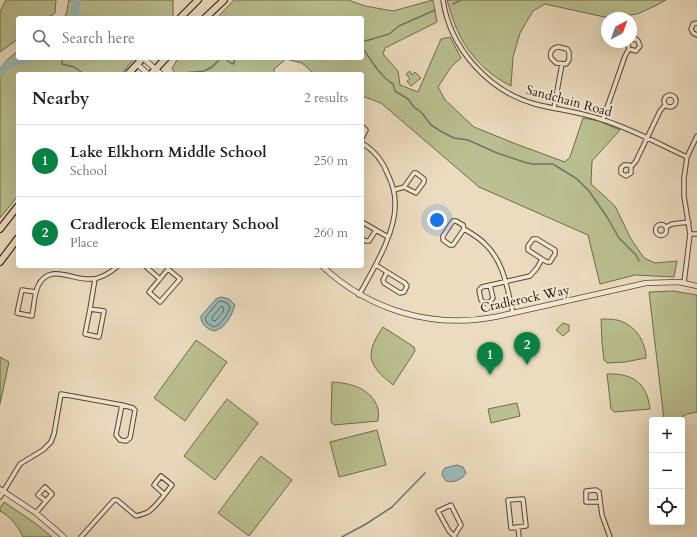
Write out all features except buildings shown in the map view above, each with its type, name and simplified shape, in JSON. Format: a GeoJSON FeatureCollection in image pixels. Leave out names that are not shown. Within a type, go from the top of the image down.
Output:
{"type":"FeatureCollection","features":[{"type":"Feature","properties":{"kind":"main road"},"geometry":{"type":"LineString","coordinates":[[182,16],[198,0]]}},
{"type":"Feature","properties":{"kind":"main road"},"geometry":{"type":"LineString","coordinates":[[206,16],[224,0]]}},
{"type":"Feature","properties":{"kind":"main road"},"geometry":{"type":"LineString","coordinates":[[130,72],[141,60]]}},
{"type":"Feature","properties":{"kind":"main road"},"geometry":{"type":"LineString","coordinates":[[153,72],[164,60]]}},
{"type":"Feature","properties":{"kind":"main road"},"geometry":{"type":"LineString","coordinates":[[0,229],[16,209]]}},
{"type":"Feature","properties":{"kind":"main road"},"geometry":{"type":"LineString","coordinates":[[0,262],[16,241]]}},
{"type":"Feature","properties":{"kind":"street","name":"Sandchain Road"},"geometry":{"type":"LineString","coordinates":[[443,0],[448,21],[465,55],[474,66],[491,81],[507,92],[534,104],[588,114],[617,124],[687,157]]}},
{"type":"Feature","properties":{"kind":"street"},"geometry":{"type":"LineString","coordinates":[[697,23],[693,24],[691,29],[693,33],[697,35]]}},
{"type":"Feature","properties":{"kind":"street"},"geometry":{"type":"LineString","coordinates":[[603,120],[625,56],[629,49],[636,51],[640,46],[637,40]]}},
{"type":"Feature","properties":{"kind":"street"},"geometry":{"type":"LineString","coordinates":[[555,48],[564,48],[569,52],[569,60],[566,64],[562,64],[554,62],[551,58],[551,52],[555,48]]}},
{"type":"Feature","properties":{"kind":"street"},"geometry":{"type":"LineString","coordinates":[[144,60],[153,72]]}},
{"type":"Feature","properties":{"kind":"street"},"geometry":{"type":"LineString","coordinates":[[137,64],[146,72]]}},
{"type":"Feature","properties":{"kind":"street"},"geometry":{"type":"LineString","coordinates":[[554,108],[562,64]]}},
{"type":"Feature","properties":{"kind":"street"},"geometry":{"type":"LineString","coordinates":[[631,167],[636,161],[660,111],[665,105]]}},
{"type":"Feature","properties":{"kind":"street"},"geometry":{"type":"LineString","coordinates":[[684,283],[690,234],[684,187],[687,157],[695,145],[697,136]]}},
{"type":"Feature","properties":{"kind":"street"},"geometry":{"type":"LineString","coordinates":[[359,295],[376,265],[388,237],[394,214],[395,200],[394,190],[383,162],[375,152],[364,144]]}},
{"type":"Feature","properties":{"kind":"street"},"geometry":{"type":"LineString","coordinates":[[394,190],[404,187],[414,173],[424,179],[424,182],[416,193],[404,187]]}},
{"type":"Feature","properties":{"kind":"street"},"geometry":{"type":"LineString","coordinates":[[464,229],[454,245],[450,245],[443,240],[443,236],[453,221],[456,221],[492,251],[500,263],[513,313]]}},
{"type":"Feature","properties":{"kind":"street"},"geometry":{"type":"LineString","coordinates":[[666,227],[672,224],[689,222]]}},
{"type":"Feature","properties":{"kind":"street"},"geometry":{"type":"LineString","coordinates":[[364,223],[388,237]]}},
{"type":"Feature","properties":{"kind":"street"},"geometry":{"type":"LineString","coordinates":[[364,240],[369,240],[376,230]]}},
{"type":"Feature","properties":{"kind":"street"},"geometry":{"type":"LineString","coordinates":[[690,234],[697,234]]}},
{"type":"Feature","properties":{"kind":"street"},"geometry":{"type":"LineString","coordinates":[[533,239],[537,239],[556,250],[550,262],[542,260],[528,250],[528,246],[533,239]]}},
{"type":"Feature","properties":{"kind":"street"},"geometry":{"type":"LineString","coordinates":[[490,285],[493,298],[490,302],[484,303],[481,300],[479,290],[482,287],[490,285],[506,282],[530,276],[542,260]]}},
{"type":"Feature","properties":{"kind":"street"},"geometry":{"type":"LineString","coordinates":[[376,265],[405,283],[407,286],[404,292],[400,292],[384,282],[383,280],[387,272]]}},
{"type":"Feature","properties":{"kind":"street"},"geometry":{"type":"LineString","coordinates":[[36,292],[22,290],[17,313],[32,316],[39,283],[49,274],[60,273],[85,279],[95,279],[106,275],[115,268]]}},
{"type":"Feature","properties":{"kind":"street"},"geometry":{"type":"LineString","coordinates":[[147,268],[160,279]]}},
{"type":"Feature","properties":{"kind":"street","name":"Cradlerock Way"},"geometry":{"type":"LineString","coordinates":[[324,268],[359,295],[390,308],[432,319],[451,321],[477,320],[513,313],[646,283],[665,281],[697,286]]}},
{"type":"Feature","properties":{"kind":"street"},"geometry":{"type":"LineString","coordinates":[[168,269],[180,279],[160,302],[148,292],[160,279],[168,269]]}},
{"type":"Feature","properties":{"kind":"street"},"geometry":{"type":"LineString","coordinates":[[90,309],[104,311],[99,337],[85,334],[95,279]]}},
{"type":"Feature","properties":{"kind":"street"},"geometry":{"type":"LineString","coordinates":[[0,497],[1,490],[20,464],[43,450],[51,442],[54,434],[61,394],[122,405],[133,408],[135,410],[130,438],[126,441],[120,440],[116,435],[122,405]]}},
{"type":"Feature","properties":{"kind":"street"},"geometry":{"type":"LineString","coordinates":[[81,537],[114,500],[117,500],[136,516],[148,512],[164,494],[172,485],[161,476],[154,485],[164,494]]}},
{"type":"Feature","properties":{"kind":"street"},"geometry":{"type":"LineString","coordinates":[[1,490],[36,513],[64,537]]}},
{"type":"Feature","properties":{"kind":"street"},"geometry":{"type":"LineString","coordinates":[[600,502],[586,502],[586,491],[598,490],[600,502],[602,515],[610,537]]}},
{"type":"Feature","properties":{"kind":"street"},"geometry":{"type":"LineString","coordinates":[[523,499],[526,526],[518,527],[510,528],[508,500],[523,499]]}},
{"type":"Feature","properties":{"kind":"street"},"geometry":{"type":"LineString","coordinates":[[36,513],[46,501]]}},
{"type":"Feature","properties":{"kind":"street"},"geometry":{"type":"LineString","coordinates":[[451,505],[461,525],[454,537],[438,511],[451,505]]}},
{"type":"Feature","properties":{"kind":"street"},"geometry":{"type":"LineString","coordinates":[[518,527],[519,537]]}},
{"type":"Feature","properties":{"kind":"green space"},"geometry":{"type":"Polygon","coordinates":[[[6,0],[56,0],[55,13],[50,16],[16,16],[16,40],[0,52],[0,12],[6,0]]]}},
{"type":"Feature","properties":{"kind":"green space"},"geometry":{"type":"Polygon","coordinates":[[[69,0],[173,0],[173,16],[65,16],[69,0]]]}},
{"type":"Feature","properties":{"kind":"green space"},"geometry":{"type":"Polygon","coordinates":[[[234,0],[348,0],[365,6],[393,11],[433,0],[437,22],[385,48],[383,54],[398,71],[400,85],[418,92],[441,39],[450,37],[461,58],[451,67],[438,87],[445,100],[474,127],[565,162],[570,157],[583,118],[599,121],[620,130],[592,161],[591,184],[615,206],[631,239],[644,258],[655,263],[677,261],[674,277],[635,275],[600,284],[588,235],[479,187],[381,103],[364,97],[364,72],[312,72],[302,63],[290,60],[364,60],[364,16],[219,16],[234,0]]]}},
{"type":"Feature","properties":{"kind":"green space"},"geometry":{"type":"Polygon","coordinates":[[[447,0],[666,0],[637,14],[637,12],[601,12],[601,16],[545,4],[533,11],[520,33],[513,57],[511,86],[491,73],[468,50],[461,38],[447,0]]]}},
{"type":"Feature","properties":{"kind":"green space"},"geometry":{"type":"Polygon","coordinates":[[[16,53],[16,60],[133,60],[123,72],[16,72],[16,198],[0,218],[0,68],[16,53]]]}},
{"type":"Feature","properties":{"kind":"green space"},"geometry":{"type":"Polygon","coordinates":[[[177,60],[285,60],[274,69],[274,72],[174,72],[172,69],[177,60]]]}},
{"type":"Feature","properties":{"kind":"green space"},"geometry":{"type":"Polygon","coordinates":[[[410,71],[412,75],[415,72],[421,78],[411,86],[407,81],[410,79],[406,74],[410,71]]]}},
{"type":"Feature","properties":{"kind":"green space"},"geometry":{"type":"Polygon","coordinates":[[[673,291],[697,295],[697,412],[687,414],[682,417],[664,417],[649,292],[673,291]]]}},
{"type":"Feature","properties":{"kind":"green space"},"geometry":{"type":"Polygon","coordinates":[[[601,319],[621,321],[632,328],[640,337],[646,352],[646,358],[625,362],[607,363],[604,360],[601,319]]]}},
{"type":"Feature","properties":{"kind":"green space"},"geometry":{"type":"Polygon","coordinates":[[[563,323],[569,325],[569,331],[563,336],[556,330],[563,323]]]}},
{"type":"Feature","properties":{"kind":"green space"},"geometry":{"type":"Polygon","coordinates":[[[383,327],[414,347],[415,351],[393,385],[378,371],[372,359],[371,352],[373,345],[383,327]]]}},
{"type":"Feature","properties":{"kind":"green space"},"geometry":{"type":"Polygon","coordinates":[[[196,340],[227,362],[185,421],[154,398],[196,340]]]}},
{"type":"Feature","properties":{"kind":"green space"},"geometry":{"type":"Polygon","coordinates":[[[0,357],[9,362],[0,404],[0,357]]]}},
{"type":"Feature","properties":{"kind":"green space"},"geometry":{"type":"Polygon","coordinates":[[[607,374],[624,375],[637,381],[646,392],[650,409],[614,412],[611,409],[607,374]]]}},
{"type":"Feature","properties":{"kind":"green space"},"geometry":{"type":"Polygon","coordinates":[[[332,382],[353,385],[366,391],[375,402],[378,410],[378,421],[334,425],[331,422],[332,382]]]}},
{"type":"Feature","properties":{"kind":"green space"},"geometry":{"type":"Polygon","coordinates":[[[227,399],[258,423],[215,480],[184,456],[227,399]]]}},
{"type":"Feature","properties":{"kind":"green space"},"geometry":{"type":"Polygon","coordinates":[[[517,403],[520,416],[491,423],[488,409],[517,403]]]}},
{"type":"Feature","properties":{"kind":"green space"},"geometry":{"type":"Polygon","coordinates":[[[377,430],[386,465],[339,477],[330,442],[377,430]]]}},
{"type":"Feature","properties":{"kind":"green space"},"geometry":{"type":"Polygon","coordinates":[[[261,456],[292,480],[249,536],[218,513],[261,456]]]}},
{"type":"Feature","properties":{"kind":"green space"},"geometry":{"type":"Polygon","coordinates":[[[4,502],[35,523],[52,537],[23,537],[14,522],[0,511],[0,508],[4,502]]]}},
{"type":"Feature","properties":{"kind":"water"},"geometry":{"type":"Polygon","coordinates":[[[221,297],[229,299],[235,305],[225,325],[214,331],[204,326],[201,316],[216,299],[221,297]]]}},
{"type":"Feature","properties":{"kind":"water"},"geometry":{"type":"Polygon","coordinates":[[[457,465],[463,467],[466,473],[462,477],[452,482],[446,481],[442,475],[443,470],[445,468],[457,465]]]}},
{"type":"Feature","properties":{"kind":"waterway"},"geometry":{"type":"LineString","coordinates":[[74,16],[77,0]]}},
{"type":"Feature","properties":{"kind":"waterway"},"geometry":{"type":"LineString","coordinates":[[453,4],[461,0]]}},
{"type":"Feature","properties":{"kind":"waterway"},"geometry":{"type":"LineString","coordinates":[[364,41],[389,34],[399,26],[435,10]]}},
{"type":"Feature","properties":{"kind":"waterway"},"geometry":{"type":"LineString","coordinates":[[364,50],[379,72],[393,84],[395,91],[408,99],[414,107],[422,113],[431,125],[442,132],[454,138],[468,140],[497,153],[524,162],[532,164],[553,164],[577,179],[589,191],[619,238],[636,255],[639,261]]}},
{"type":"Feature","properties":{"kind":"waterway"},"geometry":{"type":"LineString","coordinates":[[0,73],[9,64],[21,60]]}},
{"type":"Feature","properties":{"kind":"waterway"},"geometry":{"type":"LineString","coordinates":[[62,60],[62,64],[74,67],[81,72]]}},
{"type":"Feature","properties":{"kind":"waterway"},"geometry":{"type":"LineString","coordinates":[[193,72],[204,71],[212,67],[219,60]]}},
{"type":"Feature","properties":{"kind":"waterway"},"geometry":{"type":"LineString","coordinates":[[227,60],[232,64],[235,60]]}},
{"type":"Feature","properties":{"kind":"waterway"},"geometry":{"type":"LineString","coordinates":[[342,537],[366,524],[392,507],[425,473]]}},
{"type":"Feature","properties":{"kind":"place","name":"Cradlerock Elementary School"},"geometry":{"type":"Point","coordinates":[527,365]}},
{"type":"Feature","properties":{"kind":"place","name":"Lake Elkhorn Middle School"},"geometry":{"type":"Point","coordinates":[490,375]}}]}
